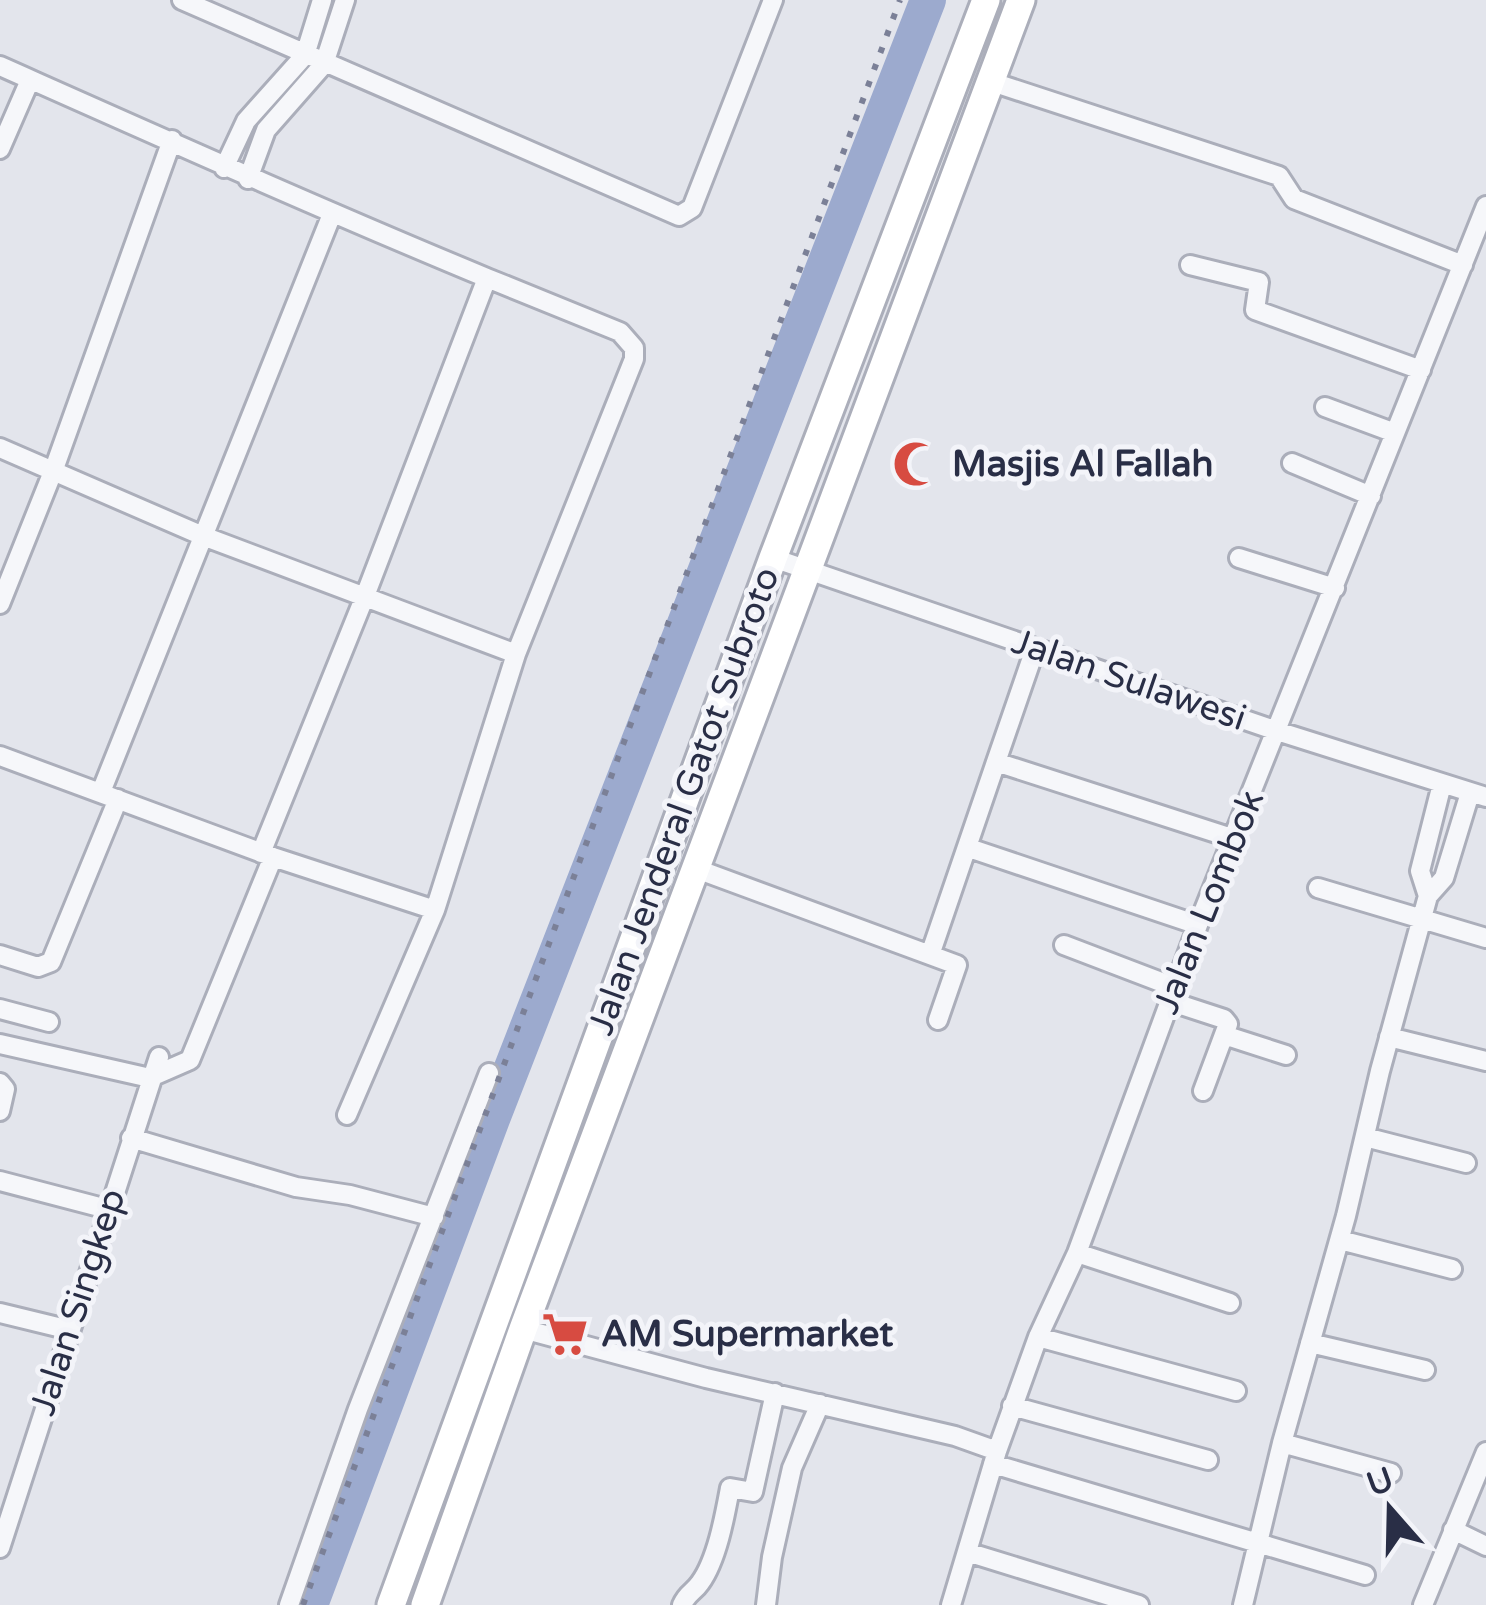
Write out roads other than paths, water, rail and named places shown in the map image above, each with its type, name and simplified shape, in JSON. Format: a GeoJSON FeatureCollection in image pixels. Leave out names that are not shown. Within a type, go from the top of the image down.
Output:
{"type":"FeatureCollection","features":[{"type":"Feature","properties":{"kind":"main road","name":"Jalan Jenderal Gatot Subroto"},"geometry":{"type":"LineString","coordinates":[[391,1605],[773,558],[986,0]]}},
{"type":"Feature","properties":{"kind":"main road","name":"Jalan Jenderal Gatot Subroto"},"geometry":{"type":"LineString","coordinates":[[425,1605],[694,868],[1021,0]]}},
{"type":"Feature","properties":{"kind":"street"},"geometry":{"type":"LineString","coordinates":[[182,0],[679,216],[692,208],[773,0]]}},
{"type":"Feature","properties":{"kind":"street"},"geometry":{"type":"LineString","coordinates":[[224,168],[246,121],[305,55],[322,0]]}},
{"type":"Feature","properties":{"kind":"street"},"geometry":{"type":"LineString","coordinates":[[248,178],[266,130],[324,64],[345,0]]}},
{"type":"Feature","properties":{"kind":"street"},"geometry":{"type":"LineString","coordinates":[[0,66],[172,140],[224,168],[620,332],[634,348],[634,359],[516,654],[435,910],[347,1114]]}},
{"type":"Feature","properties":{"kind":"street"},"geometry":{"type":"LineString","coordinates":[[0,149],[30,80]]}},
{"type":"Feature","properties":{"kind":"street"},"geometry":{"type":"LineString","coordinates":[[989,81],[1279,176],[1294,199],[1462,265]]}},
{"type":"Feature","properties":{"kind":"street"},"geometry":{"type":"LineString","coordinates":[[0,604],[54,469],[172,140]]}},
{"type":"Feature","properties":{"kind":"street","name":"Jalan Lombok"},"geometry":{"type":"LineString","coordinates":[[952,1605],[995,1458],[1038,1337],[1077,1253],[1198,925],[1486,206]]}},
{"type":"Feature","properties":{"kind":"street"},"geometry":{"type":"LineString","coordinates":[[0,955],[38,967],[51,962],[203,536],[332,214]]}},
{"type":"Feature","properties":{"kind":"street"},"geometry":{"type":"LineString","coordinates":[[1190,266],[1259,282],[1255,310],[1421,370]]}},
{"type":"Feature","properties":{"kind":"street"},"geometry":{"type":"LineString","coordinates":[[0,1044],[151,1077],[190,1060],[487,278]]}},
{"type":"Feature","properties":{"kind":"street"},"geometry":{"type":"LineString","coordinates":[[1325,407],[1395,433]]}},
{"type":"Feature","properties":{"kind":"street"},"geometry":{"type":"LineString","coordinates":[[0,448],[203,536],[516,654]]}},
{"type":"Feature","properties":{"kind":"street"},"geometry":{"type":"LineString","coordinates":[[1292,463],[1371,496]]}},
{"type":"Feature","properties":{"kind":"street","name":"Jalan Sulawesi"},"geometry":{"type":"LineString","coordinates":[[773,558],[1276,731],[1478,795]]}},
{"type":"Feature","properties":{"kind":"street"},"geometry":{"type":"LineString","coordinates":[[1239,558],[1335,588]]}},
{"type":"Feature","properties":{"kind":"street"},"geometry":{"type":"LineString","coordinates":[[930,955],[1035,649]]}},
{"type":"Feature","properties":{"kind":"street"},"geometry":{"type":"LineString","coordinates":[[0,756],[267,855],[435,910]]}},
{"type":"Feature","properties":{"kind":"street"},"geometry":{"type":"LineString","coordinates":[[996,762],[1235,839]]}},
{"type":"Feature","properties":{"kind":"street"},"geometry":{"type":"LineString","coordinates":[[1428,896],[1420,871],[1442,784]]}},
{"type":"Feature","properties":{"kind":"street"},"geometry":{"type":"LineString","coordinates":[[1243,1605],[1428,896],[1444,878],[1478,795]]}},
{"type":"Feature","properties":{"kind":"street"},"geometry":{"type":"LineString","coordinates":[[970,848],[1198,925]]}},
{"type":"Feature","properties":{"kind":"street"},"geometry":{"type":"LineString","coordinates":[[694,868],[957,965],[938,1020]]}},
{"type":"Feature","properties":{"kind":"street"},"geometry":{"type":"LineString","coordinates":[[1318,888],[1486,938]]}},
{"type":"Feature","properties":{"kind":"street"},"geometry":{"type":"LineString","coordinates":[[1064,945],[1224,1018],[1228,1024],[1202,1091]]}},
{"type":"Feature","properties":{"kind":"street"},"geometry":{"type":"LineString","coordinates":[[0,1009],[49,1022]]}},
{"type":"Feature","properties":{"kind":"street"},"geometry":{"type":"LineString","coordinates":[[1224,1035],[1286,1055]]}},
{"type":"Feature","properties":{"kind":"street"},"geometry":{"type":"LineString","coordinates":[[1389,1037],[1486,1060]]}},
{"type":"Feature","properties":{"kind":"street","name":"Jalan Singkep"},"geometry":{"type":"LineString","coordinates":[[0,1548],[7,1503],[70,1330],[159,1058]]}},
{"type":"Feature","properties":{"kind":"street"},"geometry":{"type":"LineString","coordinates":[[289,1605],[358,1409],[489,1073]]}},
{"type":"Feature","properties":{"kind":"street"},"geometry":{"type":"LineString","coordinates":[[0,1083],[5,1089],[0,1111]]}},
{"type":"Feature","properties":{"kind":"street"},"geometry":{"type":"LineString","coordinates":[[1365,1137],[1466,1162]]}},
{"type":"Feature","properties":{"kind":"street"},"geometry":{"type":"LineString","coordinates":[[131,1138],[296,1186],[434,1216]]}},
{"type":"Feature","properties":{"kind":"street"},"geometry":{"type":"LineString","coordinates":[[0,1181],[107,1209]]}},
{"type":"Feature","properties":{"kind":"street"},"geometry":{"type":"LineString","coordinates":[[1340,1240],[1452,1269]]}},
{"type":"Feature","properties":{"kind":"street"},"geometry":{"type":"LineString","coordinates":[[1077,1253],[1230,1303]]}},
{"type":"Feature","properties":{"kind":"street"},"geometry":{"type":"LineString","coordinates":[[0,1312],[70,1330]]}},
{"type":"Feature","properties":{"kind":"street"},"geometry":{"type":"LineString","coordinates":[[523,1329],[955,1436],[995,1458],[1365,1575]]}},
{"type":"Feature","properties":{"kind":"street"},"geometry":{"type":"LineString","coordinates":[[1038,1337],[1236,1391]]}},
{"type":"Feature","properties":{"kind":"street"},"geometry":{"type":"LineString","coordinates":[[1310,1343],[1425,1370]]}},
{"type":"Feature","properties":{"kind":"street"},"geometry":{"type":"LineString","coordinates":[[682,1605],[707,1568],[722,1529],[730,1488],[753,1492],[775,1393]]}},
{"type":"Feature","properties":{"kind":"street"},"geometry":{"type":"LineString","coordinates":[[766,1605],[792,1468],[820,1404]]}},
{"type":"Feature","properties":{"kind":"street"},"geometry":{"type":"LineString","coordinates":[[1012,1406],[1208,1460]]}},
{"type":"Feature","properties":{"kind":"street"},"geometry":{"type":"LineString","coordinates":[[1282,1443],[1391,1473]]}},
{"type":"Feature","properties":{"kind":"street"},"geometry":{"type":"LineString","coordinates":[[1423,1605],[1486,1451]]}},
{"type":"Feature","properties":{"kind":"street"},"geometry":{"type":"LineString","coordinates":[[1453,1530],[1486,1546]]}},
{"type":"Feature","properties":{"kind":"street"},"geometry":{"type":"LineString","coordinates":[[967,1552],[1139,1605]]}},
{"type":"Feature","properties":{"kind":"waterway"},"geometry":{"type":"LineString","coordinates":[[310,1605],[492,1119],[928,0]]}},
{"type":"Feature","properties":{"kind":"railway"},"geometry":{"type":"LineString","coordinates":[[303,1605],[900,0]]}},
{"type":"Feature","properties":{"kind":"place","name":"Masjis Al Fallah"},"geometry":{"type":"Point","coordinates":[916,464]}},
{"type":"Feature","properties":{"kind":"place","name":"AM Supermarket"},"geometry":{"type":"Point","coordinates":[565,1334]}}]}
